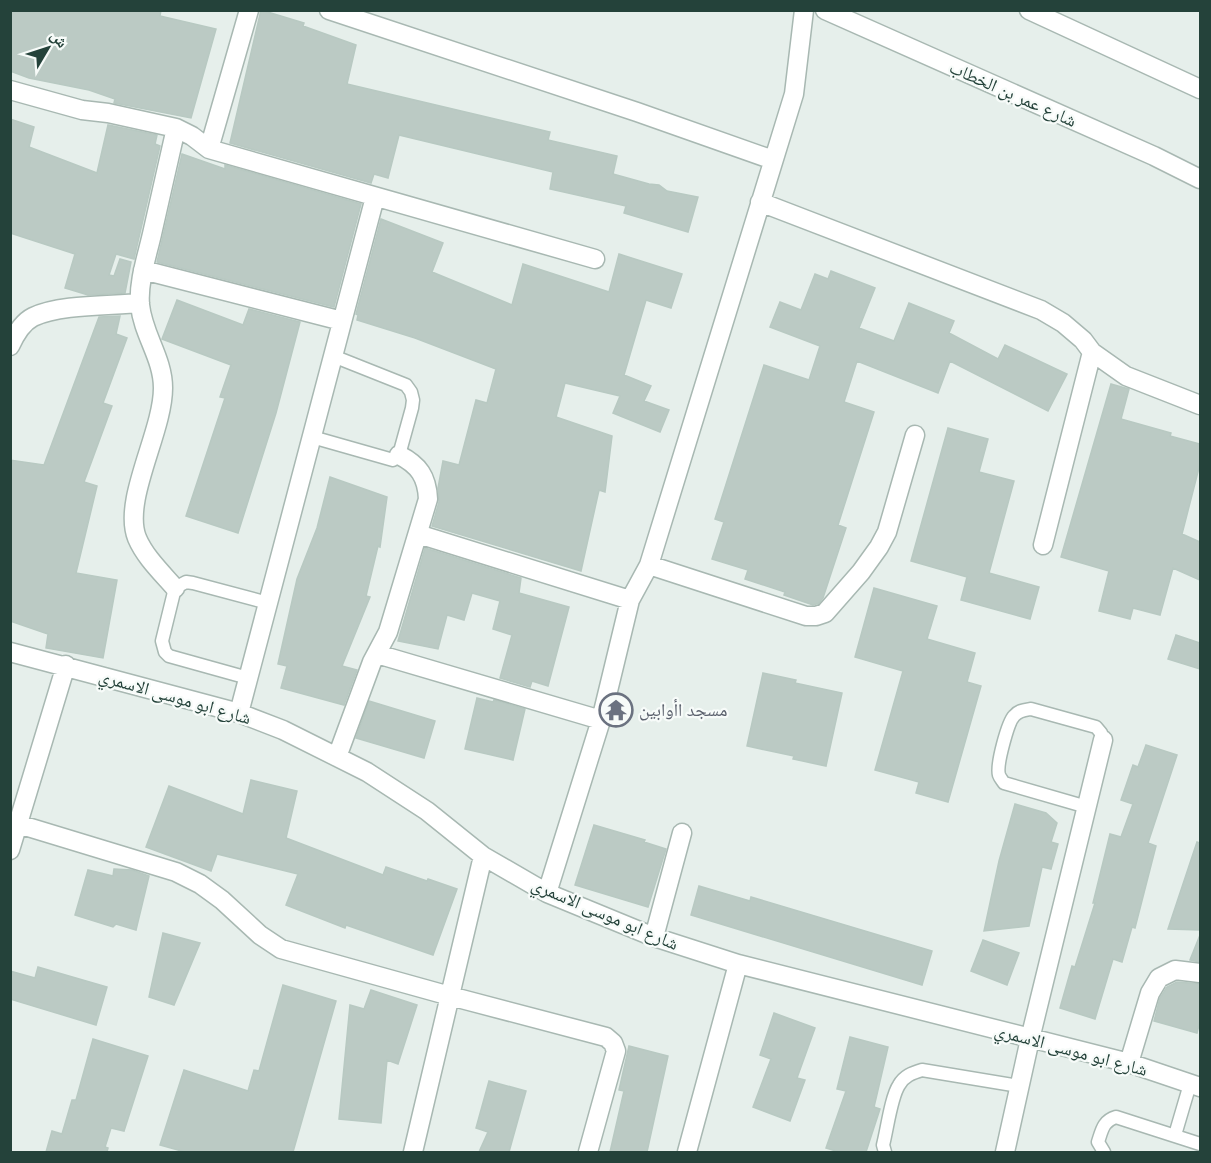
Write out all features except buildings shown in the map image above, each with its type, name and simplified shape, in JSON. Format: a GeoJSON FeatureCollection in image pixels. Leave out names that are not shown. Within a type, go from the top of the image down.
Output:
{"type":"FeatureCollection","features":[{"type":"Feature","properties":{"kind":"street"},"geometry":{"type":"LineString","coordinates":[[209,149],[249,10]]}},
{"type":"Feature","properties":{"kind":"street"},"geometry":{"type":"LineString","coordinates":[[329,10],[627,108],[773,160]]}},
{"type":"Feature","properties":{"kind":"street"},"geometry":{"type":"LineString","coordinates":[[547,893],[601,720],[630,600],[649,565],[794,94],[804,10]]}},
{"type":"Feature","properties":{"kind":"street","name":"شارع عمر بن الخطاب"},"geometry":{"type":"LineString","coordinates":[[825,10],[1144,151],[1200,179]]}},
{"type":"Feature","properties":{"kind":"street"},"geometry":{"type":"LineString","coordinates":[[1029,10],[1198,87]]}},
{"type":"Feature","properties":{"kind":"street"},"geometry":{"type":"LineString","coordinates":[[10,90],[82,110],[108,113],[176,128],[192,136],[209,149],[595,259]]}},
{"type":"Feature","properties":{"kind":"street"},"geometry":{"type":"LineString","coordinates":[[175,588],[145,552],[134,528],[132,514],[162,404],[161,370],[157,353],[143,321],[140,303],[143,270],[176,128]]}},
{"type":"Feature","properties":{"kind":"street"},"geometry":{"type":"LineString","coordinates":[[239,713],[375,197]]}},
{"type":"Feature","properties":{"kind":"street"},"geometry":{"type":"LineString","coordinates":[[760,202],[1041,310],[1063,323],[1083,340],[1092,352],[1126,376],[1200,405]]}},
{"type":"Feature","properties":{"kind":"street"},"geometry":{"type":"LineString","coordinates":[[143,270],[342,321]]}},
{"type":"Feature","properties":{"kind":"street"},"geometry":{"type":"LineString","coordinates":[[10,346],[20,330],[32,318],[47,312],[140,303]]}},
{"type":"Feature","properties":{"kind":"street"},"geometry":{"type":"LineString","coordinates":[[1043,545],[1092,352]]}},
{"type":"Feature","properties":{"kind":"street"},"geometry":{"type":"LineString","coordinates":[[649,565],[806,616],[825,613],[861,572],[887,532],[915,435]]}},
{"type":"Feature","properties":{"kind":"street"},"geometry":{"type":"LineString","coordinates":[[337,757],[372,662],[388,632],[428,499],[427,485],[422,472],[412,462],[399,455]]}},
{"type":"Feature","properties":{"kind":"street"},"geometry":{"type":"LineString","coordinates":[[418,534],[630,600]]}},
{"type":"Feature","properties":{"kind":"street","name":"شارع ابو موسى الاسمري"},"geometry":{"type":"LineString","coordinates":[[10,651],[239,713],[283,730],[367,772],[427,811],[483,856],[547,893],[654,937],[738,964],[1129,1063],[1195,1085]]}},
{"type":"Feature","properties":{"kind":"street"},"geometry":{"type":"LineString","coordinates":[[377,654],[601,720]]}},
{"type":"Feature","properties":{"kind":"street"},"geometry":{"type":"LineString","coordinates":[[10,850],[66,665]]}},
{"type":"Feature","properties":{"kind":"street"},"geometry":{"type":"LineString","coordinates":[[1005,1152],[1030,1039],[1103,740]]}},
{"type":"Feature","properties":{"kind":"street"},"geometry":{"type":"LineString","coordinates":[[18,824],[176,872],[200,884],[222,900],[260,934],[281,949],[610,1039],[616,1052],[588,1152]]}},
{"type":"Feature","properties":{"kind":"street"},"geometry":{"type":"LineString","coordinates":[[654,937],[682,833]]}},
{"type":"Feature","properties":{"kind":"street"},"geometry":{"type":"LineString","coordinates":[[413,1152],[483,856]]}},
{"type":"Feature","properties":{"kind":"street"},"geometry":{"type":"LineString","coordinates":[[687,1152],[738,964]]}},
{"type":"Feature","properties":{"kind":"street"},"geometry":{"type":"LineString","coordinates":[[1129,1063],[1150,993],[1159,978],[1175,970],[1200,973]]}},
{"type":"Feature","properties":{"kind":"lane"},"geometry":{"type":"LineString","coordinates":[[312,437],[389,460],[397,459],[412,408],[411,392],[406,385],[333,356]]}},
{"type":"Feature","properties":{"kind":"lane"},"geometry":{"type":"LineString","coordinates":[[248,678],[170,656],[165,652],[162,641],[175,588],[186,582],[193,583],[268,603]]}},
{"type":"Feature","properties":{"kind":"lane"},"geometry":{"type":"LineString","coordinates":[[1086,807],[1004,783],[999,774],[999,765],[1009,725],[1014,716],[1022,710],[1031,709],[1096,727],[1103,740]]}},
{"type":"Feature","properties":{"kind":"lane"},"geometry":{"type":"LineString","coordinates":[[885,1152],[883,1145],[897,1087],[912,1073],[922,1070],[1019,1086]]}},
{"type":"Feature","properties":{"kind":"lane"},"geometry":{"type":"LineString","coordinates":[[1175,1135],[1195,1085]]}},
{"type":"Feature","properties":{"kind":"lane"},"geometry":{"type":"LineString","coordinates":[[1104,1152],[1098,1142],[1104,1125],[1109,1119],[1116,1117],[1200,1144]]}},
{"type":"Feature","properties":{"kind":"place","name":"مسجد اأوابين"},"geometry":{"type":"Point","coordinates":[616,710]}}]}
